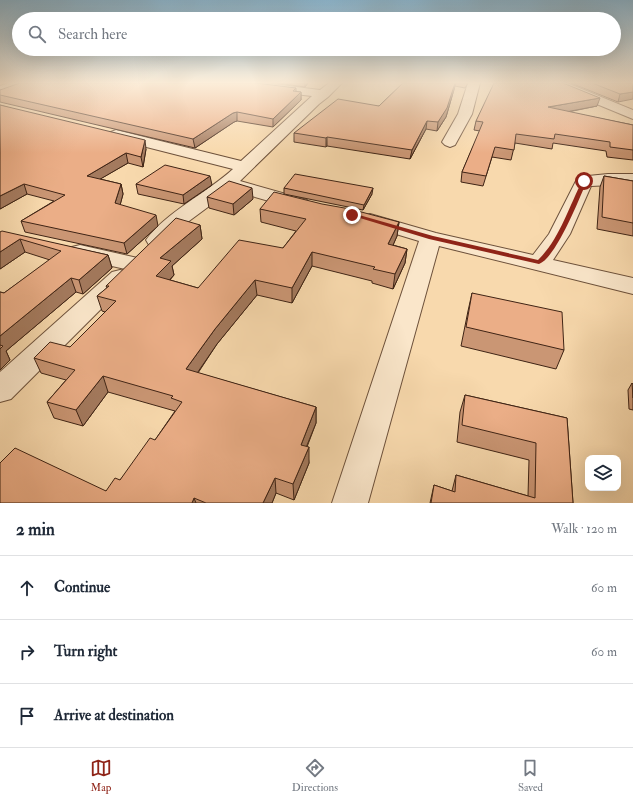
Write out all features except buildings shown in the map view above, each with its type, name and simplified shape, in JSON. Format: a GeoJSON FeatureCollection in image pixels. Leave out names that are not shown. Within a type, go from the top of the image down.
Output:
{"type":"FeatureCollection","features":[{"type":"Feature","properties":{"kind":"street"},"geometry":{"type":"LineString","coordinates":[[0,390],[134,264],[178,220],[228,183],[308,106]]}},
{"type":"Feature","properties":{"kind":"street"},"geometry":{"type":"LineString","coordinates":[[450,142],[465,114],[467,106]]}},
{"type":"Feature","properties":{"kind":"street"},"geometry":{"type":"LineString","coordinates":[[611,106],[633,116]]}},
{"type":"Feature","properties":{"kind":"street"},"geometry":{"type":"LineString","coordinates":[[101,131],[245,167]]}},
{"type":"Feature","properties":{"kind":"street"},"geometry":{"type":"LineString","coordinates":[[539,262],[547,255],[563,228],[584,181],[633,179]]}},
{"type":"Feature","properties":{"kind":"street"},"geometry":{"type":"LineString","coordinates":[[228,183],[277,199],[322,210]]}},
{"type":"Feature","properties":{"kind":"street"},"geometry":{"type":"LineString","coordinates":[[352,215],[431,238],[539,262],[633,286]]}},
{"type":"Feature","properties":{"kind":"street"},"geometry":{"type":"LineString","coordinates":[[350,503],[431,238]]}},
{"type":"Feature","properties":{"kind":"street"},"geometry":{"type":"LineString","coordinates":[[58,247],[134,264]]}},
{"type":"Feature","properties":{"kind":"route"},"geometry":{"type":"LineString","coordinates":[[352,215],[431,238],[539,262],[547,255],[563,228],[584,181]]}}]}
